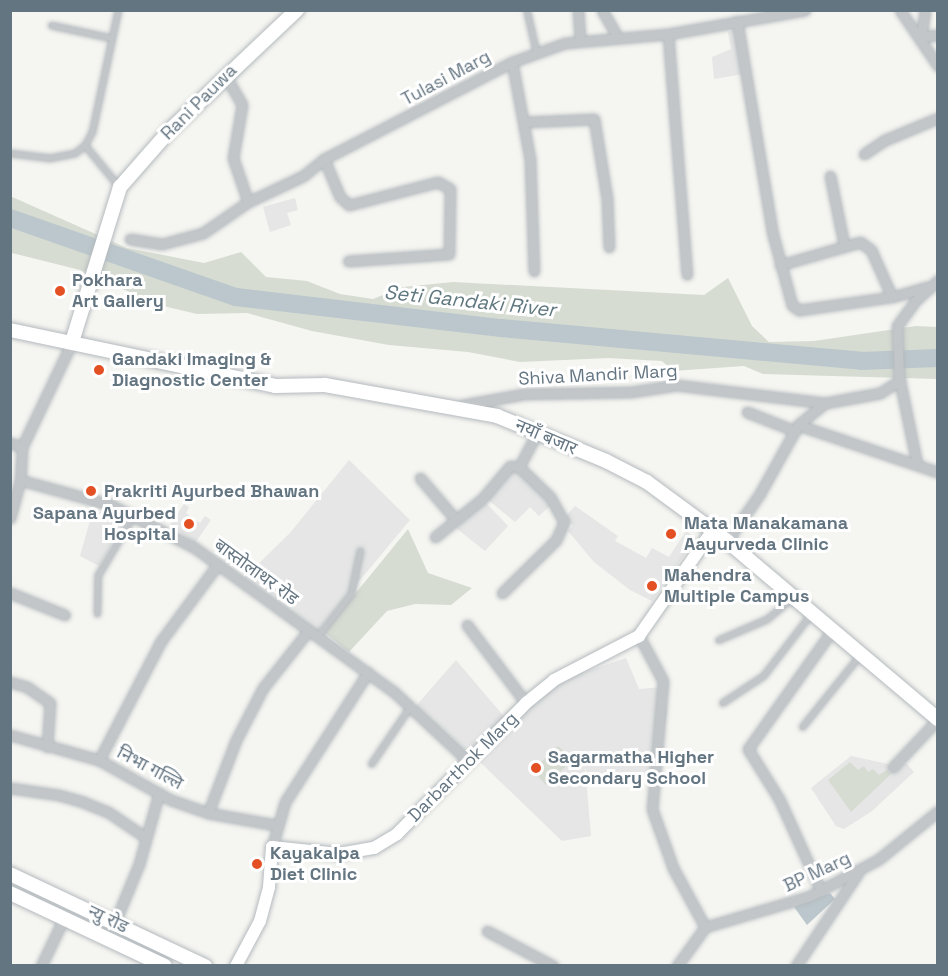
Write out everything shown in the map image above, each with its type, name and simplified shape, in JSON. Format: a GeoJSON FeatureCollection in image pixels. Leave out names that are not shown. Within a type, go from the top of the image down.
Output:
{"type":"FeatureCollection","features":[{"type":"Feature","properties":{"kind":"main road","name":"Rani Pauwa"},"geometry":{"type":"LineString","coordinates":[[72,342],[112,203],[120,187],[225,75],[297,10]]}},
{"type":"Feature","properties":{"kind":"main road","name":"नयाँ बजार"},"geometry":{"type":"LineString","coordinates":[[10,330],[275,386],[325,385],[454,407],[496,416],[537,433],[647,482],[727,541],[938,719]]}},
{"type":"Feature","properties":{"kind":"main road","name":"Darbarthok Marg"},"geometry":{"type":"LineString","coordinates":[[272,847],[339,854],[374,848],[397,834],[526,703],[554,680],[639,636],[712,531]]}},
{"type":"Feature","properties":{"kind":"main road"},"geometry":{"type":"LineString","coordinates":[[236,966],[260,921],[268,887],[272,847]]}},
{"type":"Feature","properties":{"kind":"main road","name":"न्यु रोड"},"geometry":{"type":"LineString","coordinates":[[10,874],[205,966]]}},
{"type":"Feature","properties":{"kind":"main road","name":"न्यु रोड"},"geometry":{"type":"LineString","coordinates":[[10,893],[165,966]]}},
{"type":"Feature","properties":{"kind":"street"},"geometry":{"type":"LineString","coordinates":[[578,10],[580,41]]}},
{"type":"Feature","properties":{"kind":"street"},"geometry":{"type":"LineString","coordinates":[[602,10],[618,38]]}},
{"type":"Feature","properties":{"kind":"street"},"geometry":{"type":"LineString","coordinates":[[900,10],[938,66]]}},
{"type":"Feature","properties":{"kind":"street"},"geometry":{"type":"LineString","coordinates":[[921,38],[925,10]]}},
{"type":"Feature","properties":{"kind":"street","name":"Tulasi Marg"},"geometry":{"type":"LineString","coordinates":[[130,239],[162,244],[203,233],[248,202],[281,189],[324,159],[512,62],[580,41],[668,33],[800,11]]}},
{"type":"Feature","properties":{"kind":"street"},"geometry":{"type":"LineString","coordinates":[[737,21],[780,265],[792,305],[799,310],[892,297],[935,283]]}},
{"type":"Feature","properties":{"kind":"street"},"geometry":{"type":"LineString","coordinates":[[668,33],[687,274]]}},
{"type":"Feature","properties":{"kind":"street"},"geometry":{"type":"LineString","coordinates":[[921,38],[938,35]]}},
{"type":"Feature","properties":{"kind":"street"},"geometry":{"type":"LineString","coordinates":[[512,62],[530,159],[534,271]]}},
{"type":"Feature","properties":{"kind":"street"},"geometry":{"type":"LineString","coordinates":[[225,75],[242,105],[233,158],[248,202]]}},
{"type":"Feature","properties":{"kind":"street"},"geometry":{"type":"LineString","coordinates":[[864,154],[885,140],[938,118]]}},
{"type":"Feature","properties":{"kind":"street"},"geometry":{"type":"LineString","coordinates":[[524,122],[594,119],[607,198],[609,247]]}},
{"type":"Feature","properties":{"kind":"street"},"geometry":{"type":"LineString","coordinates":[[324,159],[340,197],[349,205],[438,182],[450,189],[452,250],[447,255],[348,261]]}},
{"type":"Feature","properties":{"kind":"street"},"geometry":{"type":"LineString","coordinates":[[830,176],[844,245]]}},
{"type":"Feature","properties":{"kind":"street"},"geometry":{"type":"LineString","coordinates":[[780,265],[844,245],[866,244],[892,297]]}},
{"type":"Feature","properties":{"kind":"street"},"geometry":{"type":"LineString","coordinates":[[917,464],[900,378],[897,326],[915,301],[935,283]]}},
{"type":"Feature","properties":{"kind":"street"},"geometry":{"type":"LineString","coordinates":[[10,518],[20,480],[22,447],[72,342]]}},
{"type":"Feature","properties":{"kind":"street"},"geometry":{"type":"LineString","coordinates":[[727,541],[759,495],[797,428],[825,403],[880,393],[900,378]]}},
{"type":"Feature","properties":{"kind":"street","name":"Shiva Mandir Marg"},"geometry":{"type":"LineString","coordinates":[[454,407],[524,394],[631,392],[676,385],[825,403]]}},
{"type":"Feature","properties":{"kind":"street"},"geometry":{"type":"LineString","coordinates":[[747,412],[938,472]]}},
{"type":"Feature","properties":{"kind":"street"},"geometry":{"type":"LineString","coordinates":[[519,467],[537,433]]}},
{"type":"Feature","properties":{"kind":"street"},"geometry":{"type":"LineString","coordinates":[[10,443],[22,447]]}},
{"type":"Feature","properties":{"kind":"street"},"geometry":{"type":"LineString","coordinates":[[435,537],[483,498],[510,466],[519,467],[550,497],[564,522],[556,540],[502,593]]}},
{"type":"Feature","properties":{"kind":"street"},"geometry":{"type":"LineString","coordinates":[[420,478],[456,520]]}},
{"type":"Feature","properties":{"kind":"street","name":"बास्तोलाथर रोड"},"geometry":{"type":"LineString","coordinates":[[20,480],[111,505],[133,515],[218,564],[368,672],[469,762]]}},
{"type":"Feature","properties":{"kind":"street"},"geometry":{"type":"LineString","coordinates":[[99,760],[161,641],[218,564]]}},
{"type":"Feature","properties":{"kind":"street"},"geometry":{"type":"LineString","coordinates":[[10,593],[65,615]]}},
{"type":"Feature","properties":{"kind":"street"},"geometry":{"type":"LineString","coordinates":[[467,625],[526,703]]}},
{"type":"Feature","properties":{"kind":"street"},"geometry":{"type":"LineString","coordinates":[[820,891],[779,799],[748,749],[833,629]]}},
{"type":"Feature","properties":{"kind":"street"},"geometry":{"type":"LineString","coordinates":[[208,813],[236,740],[263,688],[308,631]]}},
{"type":"Feature","properties":{"kind":"street"},"geometry":{"type":"LineString","coordinates":[[639,636],[663,681],[652,809],[673,868],[705,927],[677,966]]}},
{"type":"Feature","properties":{"kind":"street"},"geometry":{"type":"LineString","coordinates":[[272,847],[276,825],[285,802],[368,672]]}},
{"type":"Feature","properties":{"kind":"street"},"geometry":{"type":"LineString","coordinates":[[10,682],[27,687],[51,703],[47,747]]}},
{"type":"Feature","properties":{"kind":"street"},"geometry":{"type":"LineString","coordinates":[[893,767],[938,719]]}},
{"type":"Feature","properties":{"kind":"street","name":"निभा गल्लि"},"geometry":{"type":"LineString","coordinates":[[10,735],[99,760],[159,793],[208,813],[276,825]]}},
{"type":"Feature","properties":{"kind":"street"},"geometry":{"type":"LineString","coordinates":[[10,788],[59,795],[82,802],[108,812],[145,837]]}},
{"type":"Feature","properties":{"kind":"street"},"geometry":{"type":"LineString","coordinates":[[115,922],[139,864],[159,793]]}},
{"type":"Feature","properties":{"kind":"street","name":"BP Marg"},"geometry":{"type":"LineString","coordinates":[[705,927],[745,913],[793,903],[820,891],[860,871],[938,811]]}},
{"type":"Feature","properties":{"kind":"street"},"geometry":{"type":"LineString","coordinates":[[796,966],[860,871]]}},
{"type":"Feature","properties":{"kind":"street"},"geometry":{"type":"LineString","coordinates":[[41,966],[64,918]]}},
{"type":"Feature","properties":{"kind":"street"},"geometry":{"type":"LineString","coordinates":[[487,931],[553,966]]}},
{"type":"Feature","properties":{"kind":"lane"},"geometry":{"type":"LineString","coordinates":[[10,153],[49,158],[75,153],[85,145],[92,132],[118,10]]}},
{"type":"Feature","properties":{"kind":"lane"},"geometry":{"type":"LineString","coordinates":[[527,10],[537,54]]}},
{"type":"Feature","properties":{"kind":"lane"},"geometry":{"type":"LineString","coordinates":[[51,25],[112,38]]}},
{"type":"Feature","properties":{"kind":"lane"},"geometry":{"type":"LineString","coordinates":[[85,145],[120,187]]}},
{"type":"Feature","properties":{"kind":"lane"},"geometry":{"type":"LineString","coordinates":[[97,614],[98,575],[133,515]]}},
{"type":"Feature","properties":{"kind":"lane"},"geometry":{"type":"LineString","coordinates":[[317,637],[351,594],[360,551]]}},
{"type":"Feature","properties":{"kind":"lane"},"geometry":{"type":"LineString","coordinates":[[718,640],[766,619],[794,596]]}},
{"type":"Feature","properties":{"kind":"lane"},"geometry":{"type":"LineString","coordinates":[[722,703],[763,676],[813,612]]}},
{"type":"Feature","properties":{"kind":"lane"},"geometry":{"type":"LineString","coordinates":[[802,727],[861,653]]}},
{"type":"Feature","properties":{"kind":"lane"},"geometry":{"type":"LineString","coordinates":[[370,764],[409,708]]}},
{"type":"Feature","properties":{"kind":"shaded area"},"geometry":{"type":"Polygon","coordinates":[[[735,30],[743,74],[714,79],[712,57],[731,49],[728,32],[735,30]]]}},
{"type":"Feature","properties":{"kind":"shaded area"},"geometry":{"type":"Polygon","coordinates":[[[10,196],[127,248],[204,263],[241,252],[266,277],[307,281],[340,294],[373,299],[403,287],[453,282],[704,295],[728,278],[752,326],[769,342],[814,341],[916,326],[937,327],[937,379],[763,374],[744,366],[673,371],[662,361],[608,358],[520,362],[468,352],[389,345],[312,331],[247,313],[197,314],[159,305],[80,270],[12,253],[10,196]]]}},
{"type":"Feature","properties":{"kind":"shaded area"},"geometry":{"type":"Polygon","coordinates":[[[295,198],[298,210],[287,213],[291,225],[270,232],[263,207],[295,198]]]}},
{"type":"Feature","properties":{"kind":"shaded area"},"geometry":{"type":"Polygon","coordinates":[[[349,460],[410,520],[316,633],[290,612],[303,598],[290,611],[245,577],[290,533],[349,460]]]}},
{"type":"Feature","properties":{"kind":"shaded area"},"geometry":{"type":"Polygon","coordinates":[[[513,466],[554,502],[539,516],[530,507],[515,522],[486,498],[513,466]]]}},
{"type":"Feature","properties":{"kind":"shaded area"},"geometry":{"type":"Polygon","coordinates":[[[484,501],[508,526],[485,551],[456,528],[484,501]]]}},
{"type":"Feature","properties":{"kind":"shaded area","name":"Sapana Ayurbed Hospital"},"geometry":{"type":"Polygon","coordinates":[[[184,504],[189,507],[186,513],[200,523],[205,516],[211,520],[195,543],[170,525],[184,504]]]}},
{"type":"Feature","properties":{"kind":"shaded area"},"geometry":{"type":"Polygon","coordinates":[[[575,506],[618,536],[615,541],[646,558],[652,548],[669,557],[686,531],[696,538],[652,601],[630,590],[594,562],[568,531],[573,526],[565,517],[575,506]]]}},
{"type":"Feature","properties":{"kind":"shaded area"},"geometry":{"type":"Polygon","coordinates":[[[93,510],[125,521],[99,566],[80,556],[93,510]]]}},
{"type":"Feature","properties":{"kind":"shaded area"},"geometry":{"type":"Polygon","coordinates":[[[408,529],[428,573],[472,588],[451,605],[415,604],[387,611],[349,652],[324,632],[408,529]]]}},
{"type":"Feature","properties":{"kind":"shaded area"},"geometry":{"type":"Polygon","coordinates":[[[626,658],[639,689],[664,687],[667,712],[655,778],[597,778],[596,772],[587,773],[585,767],[591,836],[562,841],[479,761],[555,682],[626,658]]]}},
{"type":"Feature","properties":{"kind":"shaded area"},"geometry":{"type":"Polygon","coordinates":[[[456,660],[506,719],[467,757],[416,706],[456,660]]]}},
{"type":"Feature","properties":{"kind":"shaded area"},"geometry":{"type":"Polygon","coordinates":[[[558,746],[573,760],[546,785],[532,770],[558,746]]]}},
{"type":"Feature","properties":{"kind":"shaded area"},"geometry":{"type":"Polygon","coordinates":[[[851,756],[888,764],[895,772],[906,763],[914,772],[872,811],[844,829],[836,826],[811,788],[851,756]]]}},
{"type":"Feature","properties":{"kind":"shaded area"},"geometry":{"type":"Polygon","coordinates":[[[850,762],[858,770],[864,766],[868,772],[873,769],[879,775],[887,770],[891,774],[851,812],[828,780],[850,762]]]}},
{"type":"Feature","properties":{"kind":"shaded area"},"geometry":{"type":"Polygon","coordinates":[[[830,893],[835,899],[807,925],[794,907],[830,893]]]}},
{"type":"Feature","properties":{"kind":"waterway","name":"Seti Gandaki River"},"geometry":{"type":"LineString","coordinates":[[10,218],[236,297],[501,328],[861,361],[938,358]]}},
{"type":"Feature","properties":{"kind":"place","name":"Pokhara Art Gallery"},"geometry":{"type":"Point","coordinates":[60,291]}},
{"type":"Feature","properties":{"kind":"place","name":"Gandaki Imaging & Diagnostic Center"},"geometry":{"type":"Point","coordinates":[99,370]}},
{"type":"Feature","properties":{"kind":"place","name":"Prakriti Ayurbed Bhawan"},"geometry":{"type":"Point","coordinates":[91,491]}},
{"type":"Feature","properties":{"kind":"place","name":"Sapana Ayurbed Hospital"},"geometry":{"type":"Point","coordinates":[189,524]}},
{"type":"Feature","properties":{"kind":"place","name":"Mata Manakamana Aayurveda Clinic"},"geometry":{"type":"Point","coordinates":[671,534]}},
{"type":"Feature","properties":{"kind":"place","name":"Mahendra Multiple Campus"},"geometry":{"type":"Point","coordinates":[652,586]}},
{"type":"Feature","properties":{"kind":"place","name":"Sagarmatha Higher Secondary School"},"geometry":{"type":"Point","coordinates":[536,768]}},
{"type":"Feature","properties":{"kind":"place","name":"Kayakalpa Diet Clinic"},"geometry":{"type":"Point","coordinates":[257,864]}}]}
